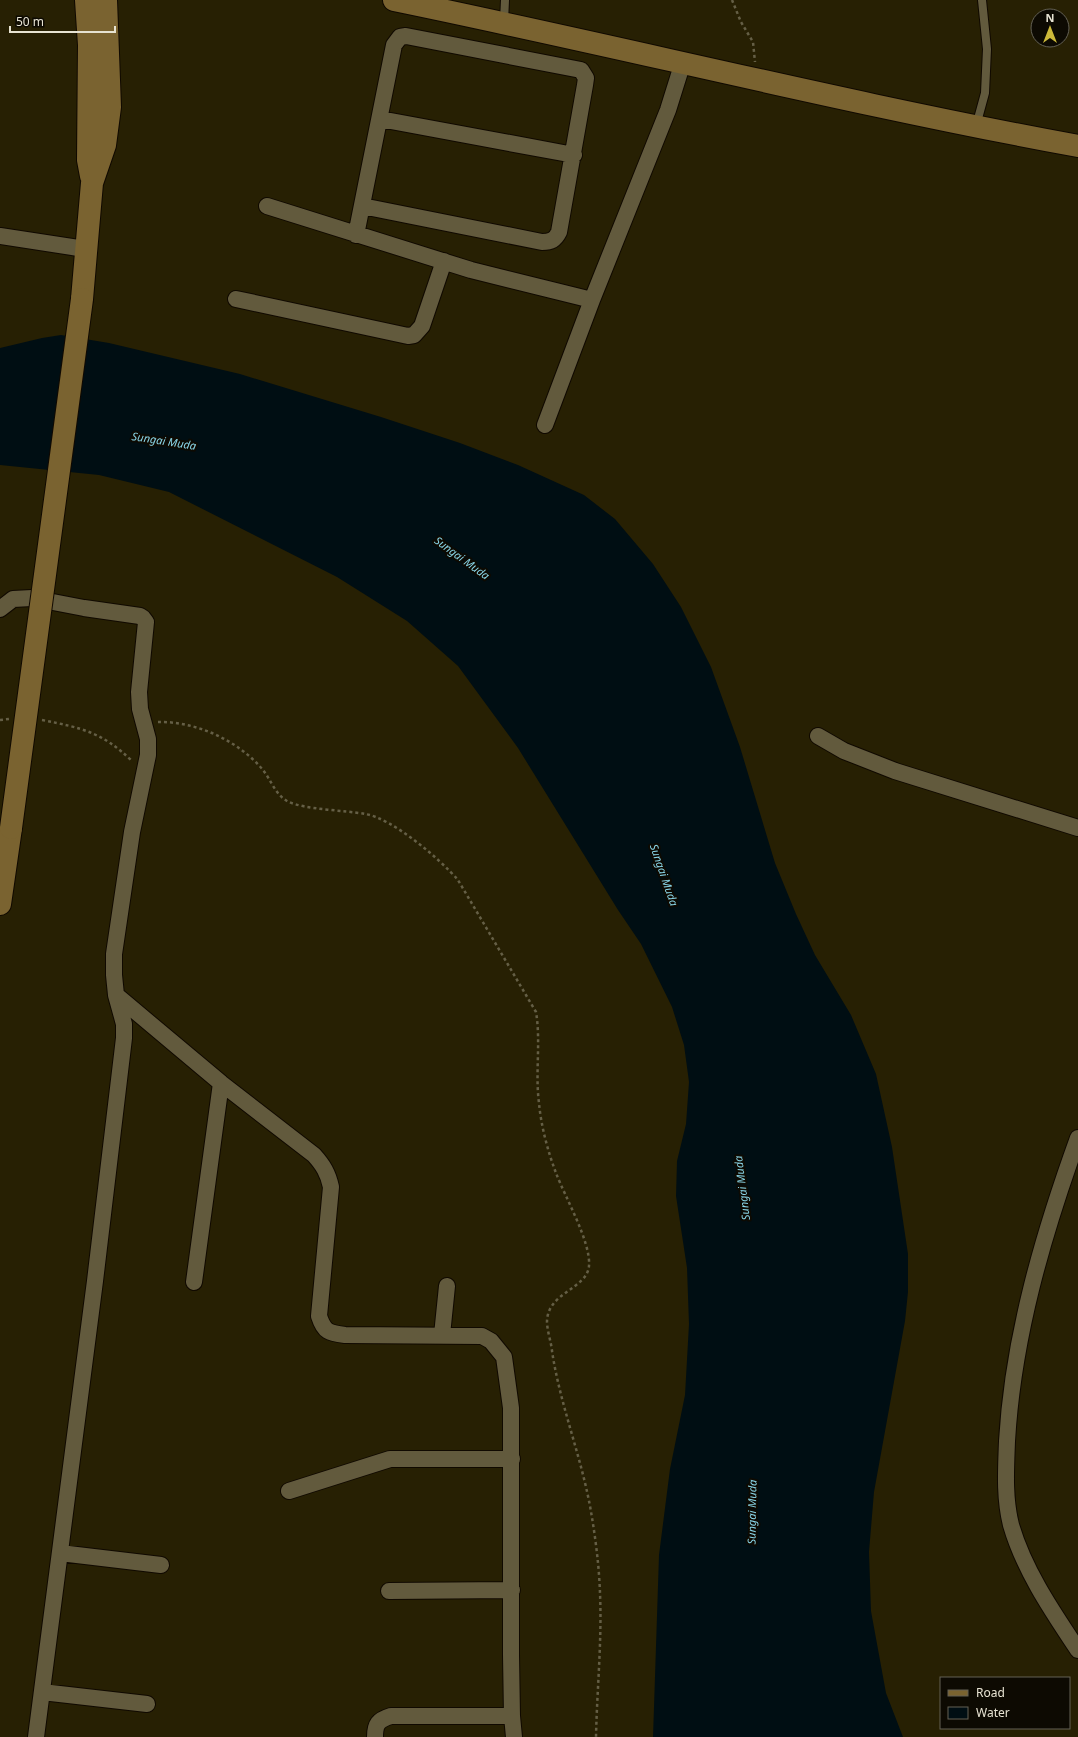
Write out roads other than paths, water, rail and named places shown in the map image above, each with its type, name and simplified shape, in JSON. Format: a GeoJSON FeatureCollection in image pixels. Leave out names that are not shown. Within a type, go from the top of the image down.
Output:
{"type":"FeatureCollection","features":[{"type":"Feature","properties":{"kind":"main road"},"geometry":{"type":"LineString","coordinates":[[86,0],[89,45],[88,160],[92,184]]}},
{"type":"Feature","properties":{"kind":"main road"},"geometry":{"type":"LineString","coordinates":[[0,904],[82,299],[85,249],[92,184],[105,145],[110,107],[106,0]]}},
{"type":"Feature","properties":{"kind":"main road"},"geometry":{"type":"LineString","coordinates":[[394,0],[975,127],[1078,146]]}},
{"type":"Feature","properties":{"kind":"street"},"geometry":{"type":"LineString","coordinates":[[356,235],[394,45],[400,37],[406,36],[581,70],[586,78],[574,155],[559,232],[556,238],[550,242],[542,242],[362,206]]}},
{"type":"Feature","properties":{"kind":"street"},"geometry":{"type":"LineString","coordinates":[[545,425],[592,300],[668,110],[682,62]]}},
{"type":"Feature","properties":{"kind":"street"},"geometry":{"type":"LineString","coordinates":[[380,119],[574,155]]}},
{"type":"Feature","properties":{"kind":"street"},"geometry":{"type":"LineString","coordinates":[[267,206],[356,235],[444,261],[592,300]]}},
{"type":"Feature","properties":{"kind":"street"},"geometry":{"type":"LineString","coordinates":[[0,236],[85,249]]}},
{"type":"Feature","properties":{"kind":"street"},"geometry":{"type":"LineString","coordinates":[[236,299],[408,336],[414,335],[422,326],[444,261]]}},
{"type":"Feature","properties":{"kind":"street"},"geometry":{"type":"LineString","coordinates":[[0,609],[13,599],[32,598],[144,618],[146,622],[139,692],[140,708],[148,739],[148,755],[145,776],[132,832],[114,954],[116,995],[124,1024],[124,1038],[92,1304],[36,1737]]}},
{"type":"Feature","properties":{"kind":"street"},"geometry":{"type":"LineString","coordinates":[[818,736],[844,751],[894,771],[1078,828]]}},
{"type":"Feature","properties":{"kind":"street"},"geometry":{"type":"LineString","coordinates":[[116,995],[221,1082],[314,1155],[324,1166],[329,1176],[331,1187],[319,1316],[322,1326],[330,1333],[345,1335],[482,1336],[491,1341],[504,1357],[511,1408],[512,1716],[514,1737]]}},
{"type":"Feature","properties":{"kind":"street"},"geometry":{"type":"LineString","coordinates":[[194,1282],[221,1082]]}},
{"type":"Feature","properties":{"kind":"street"},"geometry":{"type":"LineString","coordinates":[[1078,1138],[1055,1201],[1033,1283],[1015,1367],[1009,1416],[1005,1478],[1008,1509],[1023,1559],[1053,1612],[1078,1650]]}},
{"type":"Feature","properties":{"kind":"street"},"geometry":{"type":"LineString","coordinates":[[442,1335],[447,1286]]}},
{"type":"Feature","properties":{"kind":"street"},"geometry":{"type":"LineString","coordinates":[[289,1490],[384,1460],[512,1459]]}},
{"type":"Feature","properties":{"kind":"street"},"geometry":{"type":"LineString","coordinates":[[60,1552],[161,1565]]}},
{"type":"Feature","properties":{"kind":"street"},"geometry":{"type":"LineString","coordinates":[[389,1591],[512,1590]]}},
{"type":"Feature","properties":{"kind":"street"},"geometry":{"type":"LineString","coordinates":[[42,1692],[147,1704]]}},
{"type":"Feature","properties":{"kind":"street"},"geometry":{"type":"LineString","coordinates":[[375,1737],[376,1726],[381,1719],[391,1716],[512,1716]]}},
{"type":"Feature","properties":{"kind":"lane"},"geometry":{"type":"LineString","coordinates":[[504,23],[505,0]]}},
{"type":"Feature","properties":{"kind":"lane"},"geometry":{"type":"LineString","coordinates":[[975,127],[985,93],[988,49],[982,0]]}},
{"type":"Feature","properties":{"kind":"water","name":"Sungai Muda"},"geometry":{"type":"Polygon","coordinates":[[[61,335],[109,343],[240,374],[381,417],[460,443],[518,465],[584,495],[615,519],[653,564],[681,607],[711,667],[740,747],[775,863],[796,914],[815,955],[851,1015],[876,1074],[892,1147],[908,1254],[908,1292],[905,1321],[874,1492],[869,1552],[871,1611],[886,1693],[903,1737],[653,1737],[659,1555],[670,1469],[685,1395],[689,1324],[687,1268],[676,1196],[677,1161],[686,1124],[689,1082],[684,1045],[672,1007],[641,944],[618,910],[518,748],[458,666],[407,621],[337,577],[169,492],[99,475],[0,465],[0,348],[61,335]]]}}]}
